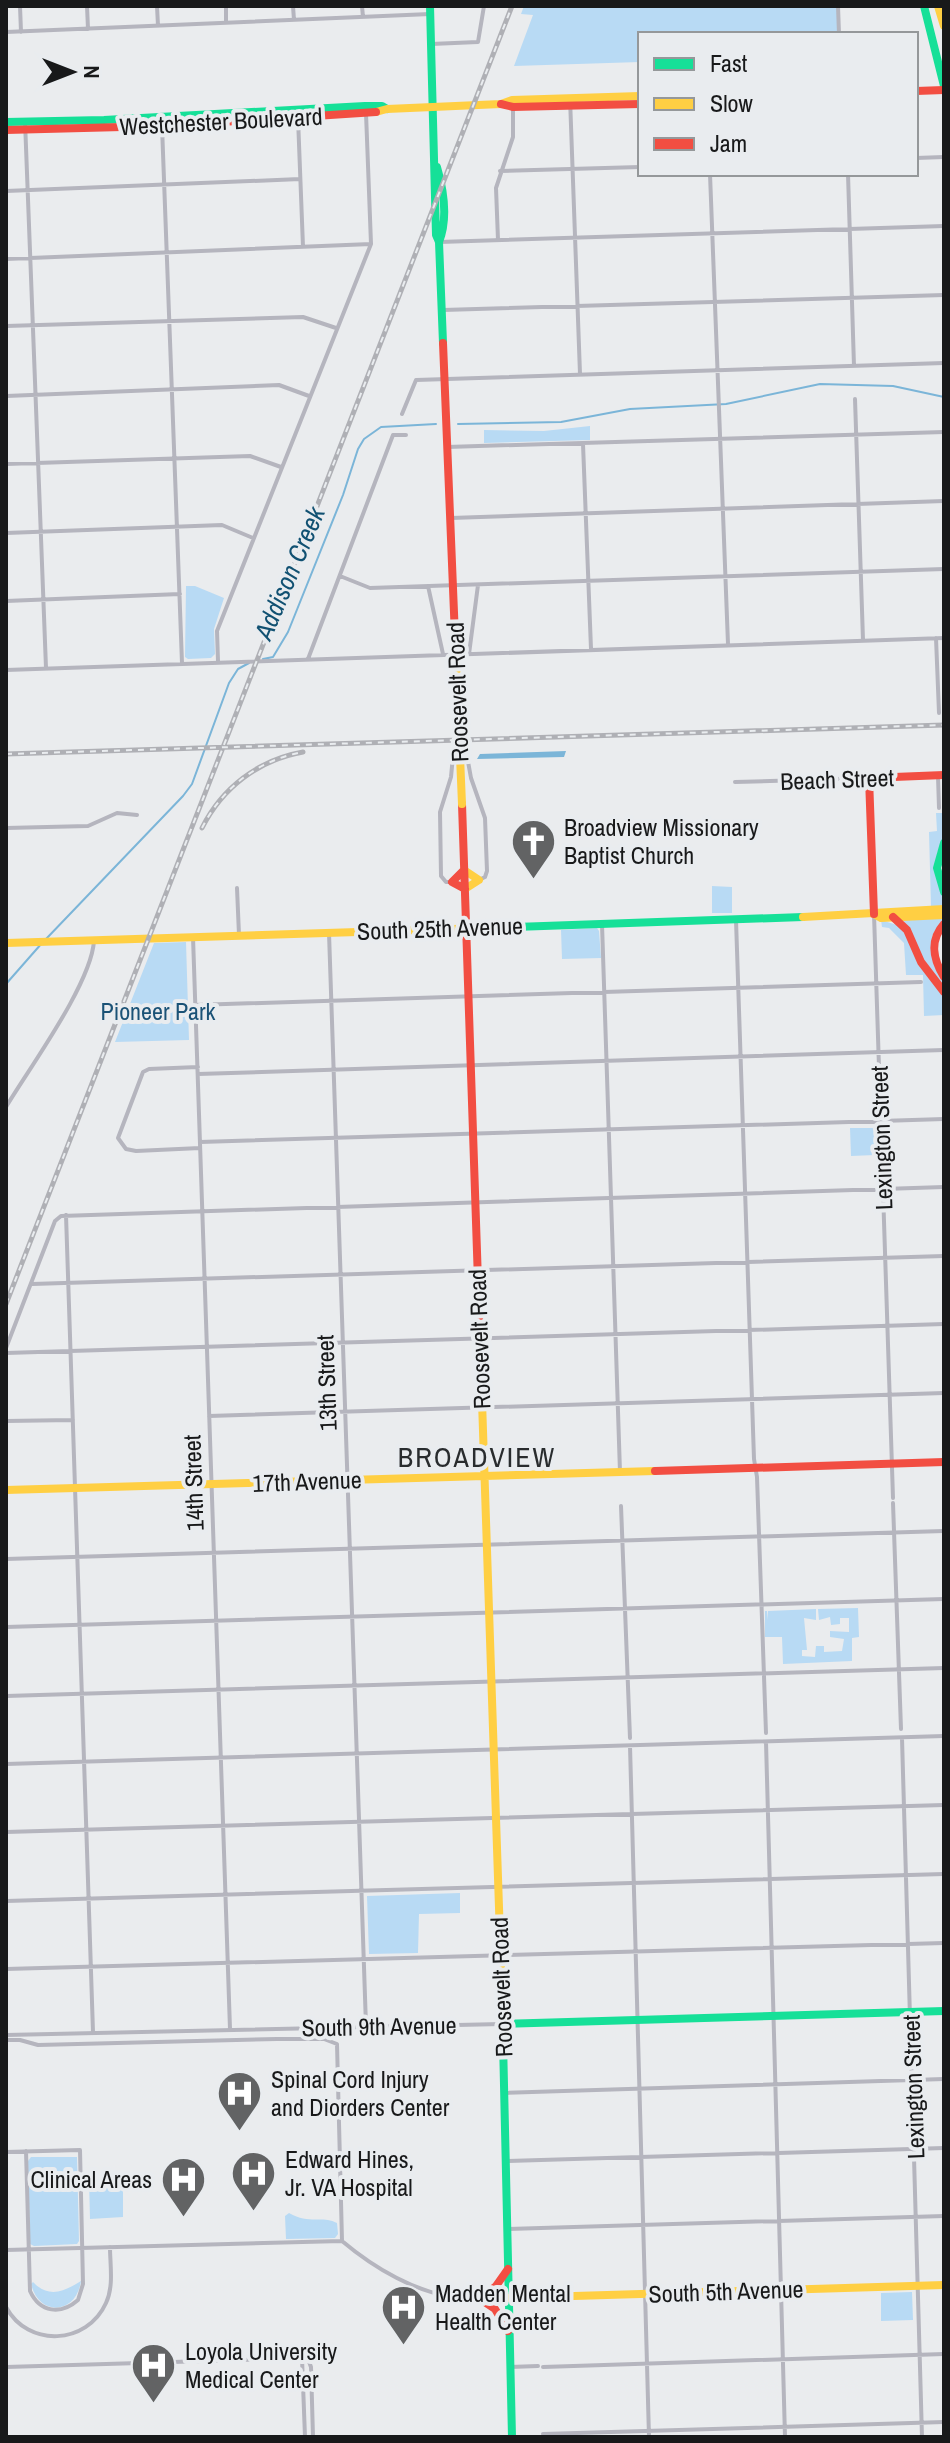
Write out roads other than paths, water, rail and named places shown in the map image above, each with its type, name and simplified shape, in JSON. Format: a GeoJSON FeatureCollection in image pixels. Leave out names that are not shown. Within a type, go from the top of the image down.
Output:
{"type":"FeatureCollection","features":[{"type":"Feature","properties":{"kind":"main road"},"geometry":{"type":"LineString","coordinates":[[918,91],[942,89],[924,6]]}},
{"type":"Feature","properties":{"kind":"main road"},"geometry":{"type":"LineString","coordinates":[[938,6],[944,26]]}},
{"type":"Feature","properties":{"kind":"main road","name":"Roosevelt Road"},"geometry":{"type":"LineString","coordinates":[[430,10],[435,221],[439,242],[465,889],[496,1819],[512,2437]]}},
{"type":"Feature","properties":{"kind":"main road","name":"Westchester Boulevard"},"geometry":{"type":"LineString","coordinates":[[6,130],[25,126],[366,110],[382,106],[387,109],[501,104],[513,107],[638,96]]}},
{"type":"Feature","properties":{"kind":"main road","name":"Westchester Boulevard"},"geometry":{"type":"LineString","coordinates":[[501,104],[512,100],[638,104]]}},
{"type":"Feature","properties":{"kind":"main road","name":"Westchester Boulevard"},"geometry":{"type":"LineString","coordinates":[[6,122],[25,126]]}},
{"type":"Feature","properties":{"kind":"main road","name":"Beach Street"},"geometry":{"type":"LineString","coordinates":[[869,778],[941,775]]}},
{"type":"Feature","properties":{"kind":"main road","name":"Lexington Street"},"geometry":{"type":"LineString","coordinates":[[869,778],[874,914]]}},
{"type":"Feature","properties":{"kind":"main road"},"geometry":{"type":"LineString","coordinates":[[944,843],[937,870],[944,892]]}},
{"type":"Feature","properties":{"kind":"main road"},"geometry":{"type":"LineString","coordinates":[[464,870],[479,880],[465,889],[452,882],[464,870]]}},
{"type":"Feature","properties":{"kind":"main road","name":"South 25th Avenue"},"geometry":{"type":"LineString","coordinates":[[6,943],[602,924],[874,914],[880,911],[944,912]]}},
{"type":"Feature","properties":{"kind":"main road","name":"South 25th Avenue"},"geometry":{"type":"LineString","coordinates":[[874,914],[881,918],[944,912]]}},
{"type":"Feature","properties":{"kind":"main road"},"geometry":{"type":"LineString","coordinates":[[893,917],[907,930],[921,962],[944,992]]}},
{"type":"Feature","properties":{"kind":"main road"},"geometry":{"type":"LineString","coordinates":[[944,924],[936,932],[933,945],[936,964],[944,977]]}},
{"type":"Feature","properties":{"kind":"main road","name":"17th Avenue"},"geometry":{"type":"LineString","coordinates":[[6,1490],[944,1462]]}},
{"type":"Feature","properties":{"kind":"main road","name":"South 9th Avenue"},"geometry":{"type":"LineString","coordinates":[[502,2024],[944,2011]]}},
{"type":"Feature","properties":{"kind":"main road"},"geometry":{"type":"LineString","coordinates":[[508,2269],[496,2286],[480,2299],[495,2309],[509,2333]]}},
{"type":"Feature","properties":{"kind":"main road","name":"South 5th Avenue"},"geometry":{"type":"LineString","coordinates":[[508,2298],[944,2285]]}},
{"type":"Feature","properties":{"kind":"street"},"geometry":{"type":"LineString","coordinates":[[20,6],[21,32]]}},
{"type":"Feature","properties":{"kind":"street"},"geometry":{"type":"LineString","coordinates":[[87,6],[88,29]]}},
{"type":"Feature","properties":{"kind":"street"},"geometry":{"type":"LineString","coordinates":[[157,6],[158,26]]}},
{"type":"Feature","properties":{"kind":"street"},"geometry":{"type":"LineString","coordinates":[[226,6],[226,23]]}},
{"type":"Feature","properties":{"kind":"street"},"geometry":{"type":"LineString","coordinates":[[293,6],[294,20]]}},
{"type":"Feature","properties":{"kind":"street"},"geometry":{"type":"LineString","coordinates":[[362,6],[363,17]]}},
{"type":"Feature","properties":{"kind":"street"},"geometry":{"type":"LineString","coordinates":[[431,44],[478,42],[484,6]]}},
{"type":"Feature","properties":{"kind":"street"},"geometry":{"type":"LineString","coordinates":[[838,6],[839,32]]}},
{"type":"Feature","properties":{"kind":"street"},"geometry":{"type":"LineString","coordinates":[[6,32],[363,17],[430,10]]}},
{"type":"Feature","properties":{"kind":"street"},"geometry":{"type":"LineString","coordinates":[[570,102],[580,374]]}},
{"type":"Feature","properties":{"kind":"street"},"geometry":{"type":"LineString","coordinates":[[498,240],[496,188],[513,137],[513,107]]}},
{"type":"Feature","properties":{"kind":"street"},"geometry":{"type":"LineString","coordinates":[[218,661],[217,631],[371,244],[366,110]]}},
{"type":"Feature","properties":{"kind":"street"},"geometry":{"type":"LineString","coordinates":[[298,114],[303,247]]}},
{"type":"Feature","properties":{"kind":"street"},"geometry":{"type":"LineString","coordinates":[[161,121],[182,663]]}},
{"type":"Feature","properties":{"kind":"street"},"geometry":{"type":"LineString","coordinates":[[25,126],[46,668]]}},
{"type":"Feature","properties":{"kind":"street"},"geometry":{"type":"LineString","coordinates":[[918,158],[944,157]]}},
{"type":"Feature","properties":{"kind":"street"},"geometry":{"type":"LineString","coordinates":[[500,171],[638,167]]}},
{"type":"Feature","properties":{"kind":"street"},"geometry":{"type":"LineString","coordinates":[[710,176],[728,644]]}},
{"type":"Feature","properties":{"kind":"street"},"geometry":{"type":"LineString","coordinates":[[848,176],[854,366]]}},
{"type":"Feature","properties":{"kind":"street"},"geometry":{"type":"LineString","coordinates":[[6,191],[300,179]]}},
{"type":"Feature","properties":{"kind":"street"},"geometry":{"type":"LineString","coordinates":[[439,242],[944,226]]}},
{"type":"Feature","properties":{"kind":"street"},"geometry":{"type":"LineString","coordinates":[[6,259],[371,244]]}},
{"type":"Feature","properties":{"kind":"street"},"geometry":{"type":"LineString","coordinates":[[441,310],[944,295]]}},
{"type":"Feature","properties":{"kind":"street"},"geometry":{"type":"LineString","coordinates":[[6,326],[303,317],[336,328]]}},
{"type":"Feature","properties":{"kind":"street"},"geometry":{"type":"LineString","coordinates":[[402,414],[416,380],[944,363]]}},
{"type":"Feature","properties":{"kind":"street"},"geometry":{"type":"LineString","coordinates":[[6,396],[279,385],[309,396]]}},
{"type":"Feature","properties":{"kind":"street"},"geometry":{"type":"LineString","coordinates":[[855,399],[863,640]]}},
{"type":"Feature","properties":{"kind":"street"},"geometry":{"type":"LineString","coordinates":[[447,447],[944,432]]}},
{"type":"Feature","properties":{"kind":"street"},"geometry":{"type":"LineString","coordinates":[[308,659],[393,435],[406,435]]}},
{"type":"Feature","properties":{"kind":"street"},"geometry":{"type":"LineString","coordinates":[[583,444],[591,649]]}},
{"type":"Feature","properties":{"kind":"street"},"geometry":{"type":"LineString","coordinates":[[6,464],[250,456],[281,467]]}},
{"type":"Feature","properties":{"kind":"street"},"geometry":{"type":"LineString","coordinates":[[450,518],[944,501]]}},
{"type":"Feature","properties":{"kind":"street"},"geometry":{"type":"LineString","coordinates":[[6,533],[222,525],[253,538]]}},
{"type":"Feature","properties":{"kind":"street"},"geometry":{"type":"LineString","coordinates":[[340,576],[370,588],[944,569]]}},
{"type":"Feature","properties":{"kind":"street"},"geometry":{"type":"LineString","coordinates":[[469,654],[478,585]]}},
{"type":"Feature","properties":{"kind":"street"},"geometry":{"type":"LineString","coordinates":[[428,586],[443,654]]}},
{"type":"Feature","properties":{"kind":"street"},"geometry":{"type":"LineString","coordinates":[[6,601],[180,594]]}},
{"type":"Feature","properties":{"kind":"street"},"geometry":{"type":"LineString","coordinates":[[936,638],[939,713]]}},
{"type":"Feature","properties":{"kind":"street"},"geometry":{"type":"LineString","coordinates":[[6,670],[944,638]]}},
{"type":"Feature","properties":{"kind":"street"},"geometry":{"type":"LineString","coordinates":[[452,882],[446,882],[441,876],[439,816],[451,777],[453,756],[467,756],[471,778],[484,810],[487,874],[479,880]]}},
{"type":"Feature","properties":{"kind":"street"},"geometry":{"type":"LineString","coordinates":[[939,808],[941,775]]}},
{"type":"Feature","properties":{"kind":"street","name":"Beach Street"},"geometry":{"type":"LineString","coordinates":[[735,782],[869,778]]}},
{"type":"Feature","properties":{"kind":"street"},"geometry":{"type":"LineString","coordinates":[[6,828],[88,826],[108,815],[137,815]]}},
{"type":"Feature","properties":{"kind":"street"},"geometry":{"type":"LineString","coordinates":[[237,888],[239,935]]}},
{"type":"Feature","properties":{"kind":"street","name":"Lexington Street"},"geometry":{"type":"LineString","coordinates":[[874,914],[901,1729]]}},
{"type":"Feature","properties":{"kind":"street"},"geometry":{"type":"LineString","coordinates":[[736,919],[766,1733]]}},
{"type":"Feature","properties":{"kind":"street"},"geometry":{"type":"LineString","coordinates":[[602,924],[620,1472]]}},
{"type":"Feature","properties":{"kind":"street","name":"13th Street"},"geometry":{"type":"LineString","coordinates":[[329,932],[366,2026]]}},
{"type":"Feature","properties":{"kind":"street","name":"14th Street"},"geometry":{"type":"LineString","coordinates":[[193,937],[230,2029]]}},
{"type":"Feature","properties":{"kind":"street"},"geometry":{"type":"LineString","coordinates":[[6,1107],[77,989],[93,952],[94,939]]}},
{"type":"Feature","properties":{"kind":"street"},"geometry":{"type":"LineString","coordinates":[[195,1005],[921,982]]}},
{"type":"Feature","properties":{"kind":"street"},"geometry":{"type":"LineString","coordinates":[[198,1074],[944,1050]]}},
{"type":"Feature","properties":{"kind":"street"},"geometry":{"type":"LineString","coordinates":[[198,1067],[149,1069],[143,1072],[118,1138],[126,1149],[136,1151],[200,1148]]}},
{"type":"Feature","properties":{"kind":"street"},"geometry":{"type":"LineString","coordinates":[[200,1142],[944,1119]]}},
{"type":"Feature","properties":{"kind":"street"},"geometry":{"type":"LineString","coordinates":[[944,1187],[66,1215],[55,1221],[6,1350],[70,1351],[944,1324]]}},
{"type":"Feature","properties":{"kind":"street"},"geometry":{"type":"LineString","coordinates":[[66,1215],[93,2032]]}},
{"type":"Feature","properties":{"kind":"street"},"geometry":{"type":"LineString","coordinates":[[32,1284],[944,1256]]}},
{"type":"Feature","properties":{"kind":"street"},"geometry":{"type":"LineString","coordinates":[[209,1416],[944,1393]]}},
{"type":"Feature","properties":{"kind":"street"},"geometry":{"type":"LineString","coordinates":[[6,1421],[73,1420]]}},
{"type":"Feature","properties":{"kind":"street"},"geometry":{"type":"LineString","coordinates":[[621,1506],[630,1738]]}},
{"type":"Feature","properties":{"kind":"street"},"geometry":{"type":"LineString","coordinates":[[6,1559],[944,1531]]}},
{"type":"Feature","properties":{"kind":"street"},"geometry":{"type":"LineString","coordinates":[[6,1627],[944,1599]]}},
{"type":"Feature","properties":{"kind":"street"},"geometry":{"type":"LineString","coordinates":[[6,1696],[944,1668]]}},
{"type":"Feature","properties":{"kind":"street"},"geometry":{"type":"LineString","coordinates":[[6,1764],[944,1736]]}},
{"type":"Feature","properties":{"kind":"street","name":"Lexington Street"},"geometry":{"type":"LineString","coordinates":[[902,1738],[922,2437]]}},
{"type":"Feature","properties":{"kind":"street"},"geometry":{"type":"LineString","coordinates":[[766,1742],[785,2437]]}},
{"type":"Feature","properties":{"kind":"street"},"geometry":{"type":"LineString","coordinates":[[630,1746],[649,2434]]}},
{"type":"Feature","properties":{"kind":"street"},"geometry":{"type":"LineString","coordinates":[[6,1832],[944,1805]]}},
{"type":"Feature","properties":{"kind":"street"},"geometry":{"type":"LineString","coordinates":[[6,1901],[944,1874]]}},
{"type":"Feature","properties":{"kind":"street"},"geometry":{"type":"LineString","coordinates":[[6,1969],[944,1943]]}},
{"type":"Feature","properties":{"kind":"street","name":"South 9th Avenue"},"geometry":{"type":"LineString","coordinates":[[6,2037],[93,2032],[502,2024]]}},
{"type":"Feature","properties":{"kind":"street"},"geometry":{"type":"LineString","coordinates":[[6,2037],[38,2045],[277,2039],[324,2039],[337,2044],[342,2241]]}},
{"type":"Feature","properties":{"kind":"street"},"geometry":{"type":"LineString","coordinates":[[504,2093],[944,2079]]}},
{"type":"Feature","properties":{"kind":"street"},"geometry":{"type":"LineString","coordinates":[[505,2161],[944,2148]]}},
{"type":"Feature","properties":{"kind":"street"},"geometry":{"type":"LineString","coordinates":[[6,2152],[26,2151],[80,2150],[81,2294],[69,2307],[57,2310],[42,2306],[32,2296],[29,2285],[26,2151]]}},
{"type":"Feature","properties":{"kind":"street"},"geometry":{"type":"LineString","coordinates":[[507,2229],[944,2216]]}},
{"type":"Feature","properties":{"kind":"street"},"geometry":{"type":"LineString","coordinates":[[6,2250],[342,2241],[382,2270],[442,2295],[508,2298]]}},
{"type":"Feature","properties":{"kind":"street"},"geometry":{"type":"LineString","coordinates":[[6,2307],[22,2325],[41,2335],[63,2336],[85,2329],[98,2317],[110,2292],[110,2247]]}},
{"type":"Feature","properties":{"kind":"street"},"geometry":{"type":"LineString","coordinates":[[510,2367],[944,2354]]}},
{"type":"Feature","properties":{"kind":"street"},"geometry":{"type":"LineString","coordinates":[[302,2358],[305,2437]]}},
{"type":"Feature","properties":{"kind":"street"},"geometry":{"type":"LineString","coordinates":[[6,2367],[308,2359],[311,2367],[313,2437]]}},
{"type":"Feature","properties":{"kind":"street"},"geometry":{"type":"LineString","coordinates":[[543,2434],[649,2434],[944,2422]]}},
{"type":"Feature","properties":{"kind":"waterway","name":"Addison Creek"},"geometry":{"type":"LineString","coordinates":[[458,424],[561,422],[630,409],[726,404],[820,384],[893,386],[944,397]]}},
{"type":"Feature","properties":{"kind":"waterway","name":"Addison Creek"},"geometry":{"type":"LineString","coordinates":[[263,659],[273,657],[288,632],[364,439],[381,427],[436,424]]}},
{"type":"Feature","properties":{"kind":"waterway","name":"Addison Creek"},"geometry":{"type":"LineString","coordinates":[[46,939],[192,784],[229,683],[238,669],[249,663]]}},
{"type":"Feature","properties":{"kind":"waterway","name":"Addison Creek"},"geometry":{"type":"LineString","coordinates":[[6,984],[42,943]]}},
{"type":"Feature","properties":{"kind":"railway"},"geometry":{"type":"LineString","coordinates":[[6,1304],[512,6]]}},
{"type":"Feature","properties":{"kind":"railway"},"geometry":{"type":"LineString","coordinates":[[6,754],[944,725]]}},
{"type":"Feature","properties":{"kind":"railway"},"geometry":{"type":"LineString","coordinates":[[202,828],[220,800],[243,778],[271,762],[303,752]]}},
{"type":"Feature","properties":{"kind":"place","name":"Broadview Missionary Baptist Church"},"geometry":{"type":"Point","coordinates":[533,880]}},
{"type":"Feature","properties":{"kind":"place","name":"Spinal Cord Injury and Diorders Center"},"geometry":{"type":"Point","coordinates":[240,2132]}},
{"type":"Feature","properties":{"kind":"place","name":"Edward Hines, Jr. VA Hospital"},"geometry":{"type":"Point","coordinates":[254,2212]}},
{"type":"Feature","properties":{"kind":"place","name":"Clinical Areas"},"geometry":{"type":"Point","coordinates":[183,2218]}},
{"type":"Feature","properties":{"kind":"place","name":"Madden Mental Health Center"},"geometry":{"type":"Point","coordinates":[404,2346]}},
{"type":"Feature","properties":{"kind":"place","name":"Loyola University Medical Center"},"geometry":{"type":"Point","coordinates":[154,2404]}},
{"type":"Feature","properties":{"kind":"district","name":"BROADVIEW"},"geometry":{"type":"Point","coordinates":[477,1457]}},
{"type":"Feature","properties":{"kind":"park label","name":"Pioneer Park"},"geometry":{"type":"Point","coordinates":[158,1011]}}]}
